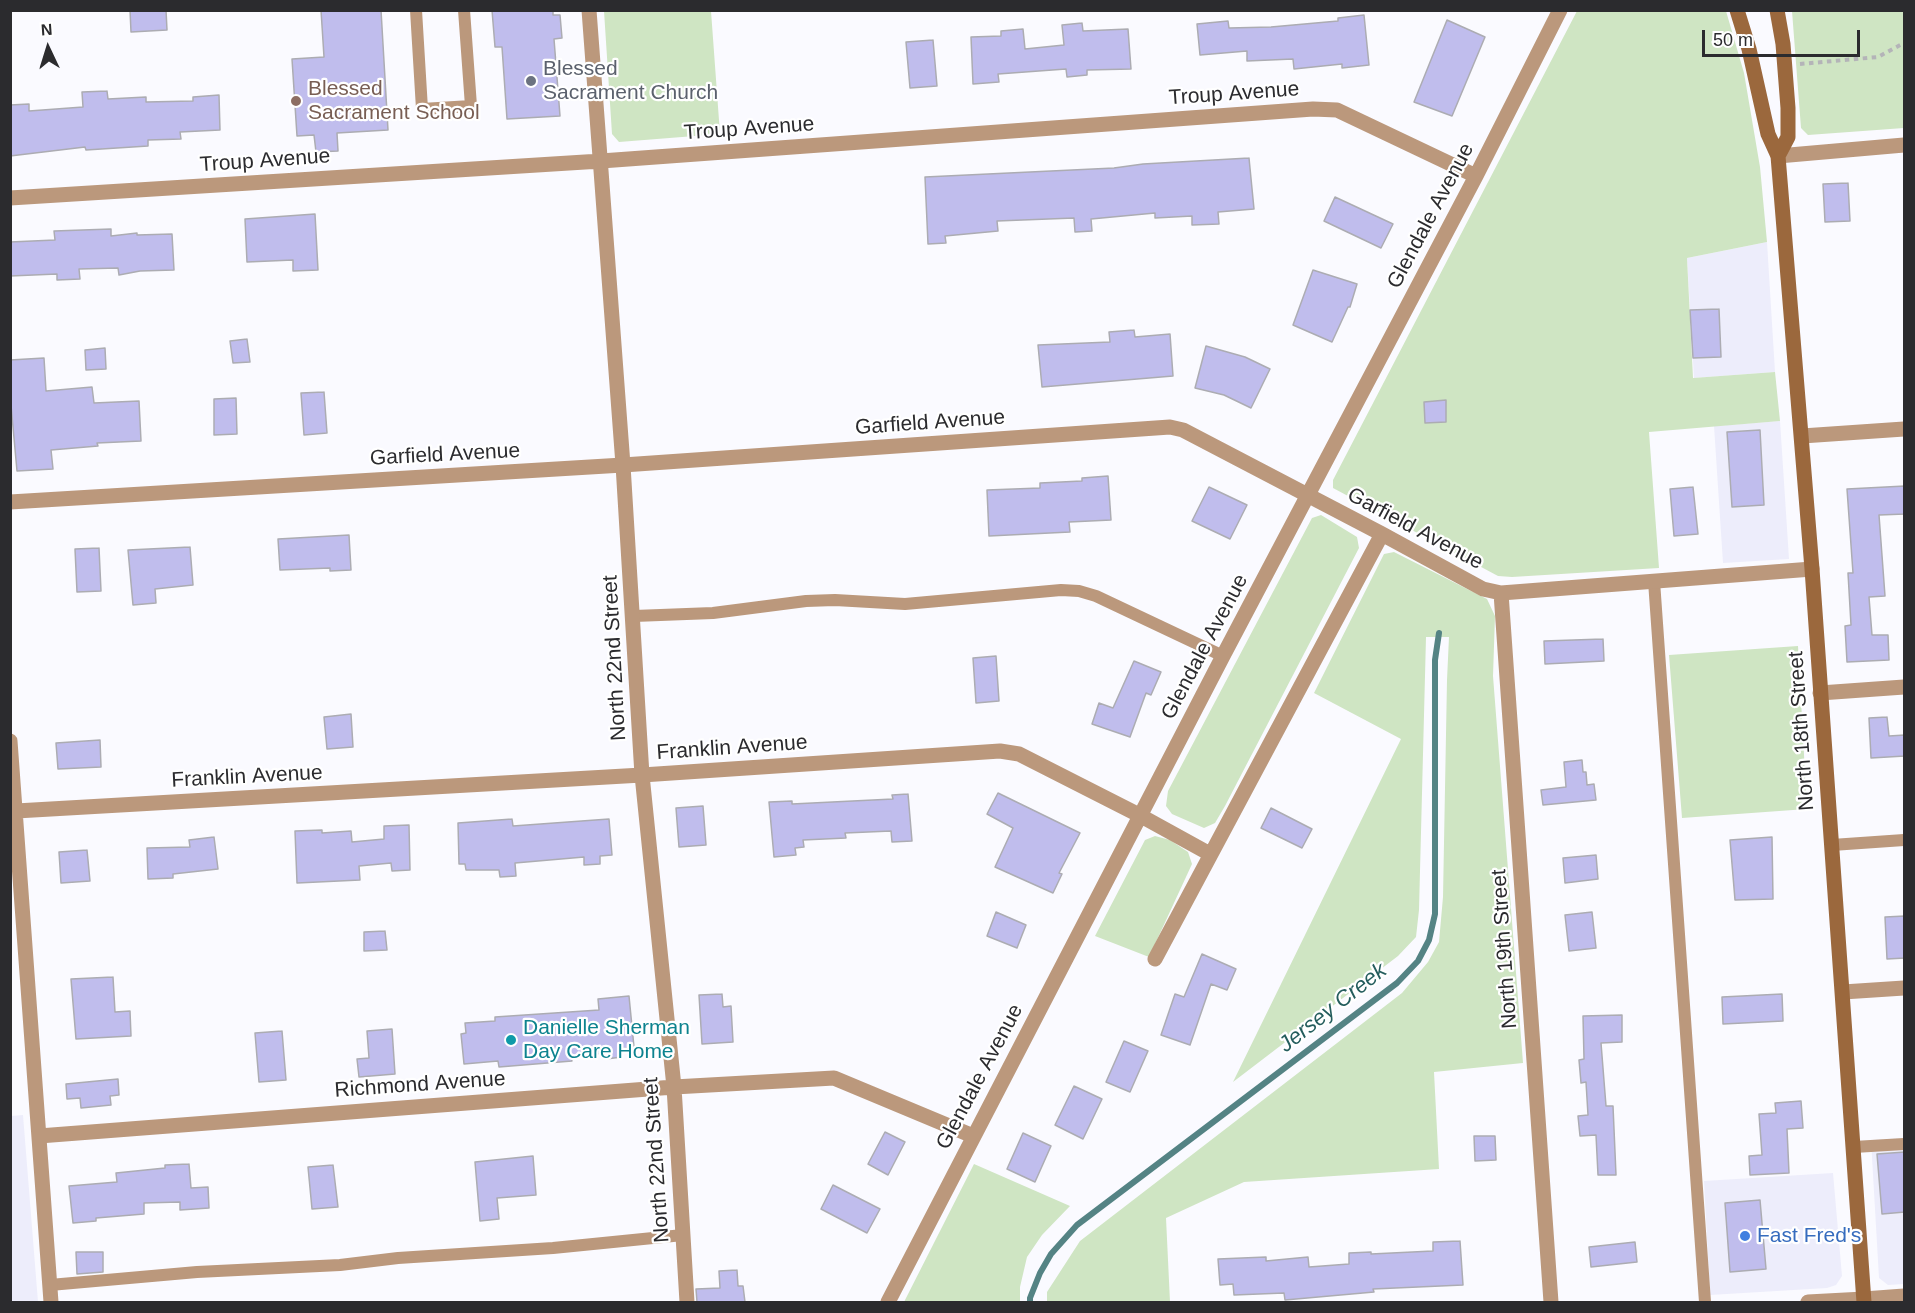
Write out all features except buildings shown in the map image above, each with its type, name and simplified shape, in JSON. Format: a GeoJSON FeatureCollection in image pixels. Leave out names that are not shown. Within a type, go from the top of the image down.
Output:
{"type":"FeatureCollection","features":[{"type":"Feature","properties":{"kind":"main road","name":"North 18th Street"},"geometry":{"type":"LineString","coordinates":[[1737,10],[1749,49],[1768,134],[1778,156],[1812,569],[1864,1300]]}},
{"type":"Feature","properties":{"kind":"main road","name":"North 18th Street"},"geometry":{"type":"LineString","coordinates":[[1777,10],[1783,44],[1788,108],[1788,137],[1778,156]]}},
{"type":"Feature","properties":{"kind":"street","name":"North 22nd Street"},"geometry":{"type":"LineString","coordinates":[[589,10],[634,616],[642,775],[674,1087],[687,1302]]}},
{"type":"Feature","properties":{"kind":"street","name":"Glendale Avenue"},"geometry":{"type":"LineString","coordinates":[[888,1302],[1223,656],[1476,176],[1560,10]]}},
{"type":"Feature","properties":{"kind":"street","name":"Troup Avenue"},"geometry":{"type":"LineString","coordinates":[[10,198],[601,161],[1313,109],[1337,110],[1476,176]]}},
{"type":"Feature","properties":{"kind":"street"},"geometry":{"type":"LineString","coordinates":[[1778,156],[1905,145]]}},
{"type":"Feature","properties":{"kind":"street","name":"Garfield Avenue"},"geometry":{"type":"LineString","coordinates":[[10,502],[623,465],[1170,428],[1183,430],[1382,534],[1464,580],[1483,589],[1501,593],[1812,569]]}},
{"type":"Feature","properties":{"kind":"street"},"geometry":{"type":"LineString","coordinates":[[1802,436],[1905,429]]}},
{"type":"Feature","properties":{"kind":"street"},"geometry":{"type":"LineString","coordinates":[[1155,959],[1382,534]]}},
{"type":"Feature","properties":{"kind":"street","name":"North 19th Street"},"geometry":{"type":"LineString","coordinates":[[1501,593],[1551,1302]]}},
{"type":"Feature","properties":{"kind":"street"},"geometry":{"type":"LineString","coordinates":[[1820,693],[1905,687]]}},
{"type":"Feature","properties":{"kind":"street"},"geometry":{"type":"LineString","coordinates":[[10,741],[51,1302]]}},
{"type":"Feature","properties":{"kind":"street","name":"Franklin Avenue"},"geometry":{"type":"LineString","coordinates":[[16,811],[642,775],[1000,751],[1019,754],[1210,854]]}},
{"type":"Feature","properties":{"kind":"street"},"geometry":{"type":"LineString","coordinates":[[1843,992],[1905,988]]}},
{"type":"Feature","properties":{"kind":"street","name":"Richmond Avenue"},"geometry":{"type":"LineString","coordinates":[[39,1136],[674,1087],[834,1078],[973,1136]]}},
{"type":"Feature","properties":{"kind":"street"},"geometry":{"type":"LineString","coordinates":[[1808,1302],[1905,1296]]}},
{"type":"Feature","properties":{"kind":"lane"},"geometry":{"type":"LineString","coordinates":[[416,10],[422,109],[471,106],[464,10]]}},
{"type":"Feature","properties":{"kind":"lane"},"geometry":{"type":"LineString","coordinates":[[1654,581],[1705,1302]]}},
{"type":"Feature","properties":{"kind":"lane"},"geometry":{"type":"LineString","coordinates":[[634,616],[713,613],[806,601],[835,600],[905,604],[1051,591],[1079,591],[1096,596],[1223,656]]}},
{"type":"Feature","properties":{"kind":"lane"},"geometry":{"type":"LineString","coordinates":[[1832,844],[1905,840]]}},
{"type":"Feature","properties":{"kind":"lane"},"geometry":{"type":"LineString","coordinates":[[1854,1147],[1905,1144]]}},
{"type":"Feature","properties":{"kind":"lane"},"geometry":{"type":"LineString","coordinates":[[50,1285],[197,1272],[340,1265],[398,1258],[553,1248],[682,1235]]}},
{"type":"Feature","properties":{"kind":"path"},"geometry":{"type":"LineString","coordinates":[[1797,64],[1878,57],[1905,43]]}},
{"type":"Feature","properties":{"kind":"shaded area"},"geometry":{"type":"Polygon","coordinates":[[[1767,242],[1775,372],[1694,378],[1687,258],[1767,242]]]}},
{"type":"Feature","properties":{"kind":"shaded area"},"geometry":{"type":"Polygon","coordinates":[[[1780,421],[1789,559],[1723,563],[1714,426],[1780,421]]]}},
{"type":"Feature","properties":{"kind":"shaded area"},"geometry":{"type":"Polygon","coordinates":[[[23,1115],[38,1302],[11,1302],[11,1116],[23,1115]]]}},
{"type":"Feature","properties":{"kind":"shaded area"},"geometry":{"type":"Polygon","coordinates":[[[1904,1138],[1904,1284],[1888,1285],[1879,1278],[1871,1140],[1904,1138]]]}},
{"type":"Feature","properties":{"kind":"shaded area"},"geometry":{"type":"Polygon","coordinates":[[[1833,1173],[1842,1276],[1836,1285],[1827,1288],[1710,1295],[1704,1181],[1833,1173]]]}},
{"type":"Feature","properties":{"kind":"green space"},"geometry":{"type":"Polygon","coordinates":[[[604,11],[711,11],[720,134],[619,142],[612,134],[604,11]]]}},
{"type":"Feature","properties":{"kind":"green space"},"geometry":{"type":"Polygon","coordinates":[[[1577,11],[1726,11],[1744,73],[1760,167],[1767,242],[1687,258],[1693,378],[1775,372],[1780,421],[1649,432],[1659,568],[1498,576],[1333,488],[1333,480],[1577,11]]]}},
{"type":"Feature","properties":{"kind":"green space"},"geometry":{"type":"Polygon","coordinates":[[[1792,11],[1904,11],[1904,128],[1808,135],[1801,128],[1792,11]]]}},
{"type":"Feature","properties":{"kind":"green space"},"geometry":{"type":"Polygon","coordinates":[[[1321,515],[1357,537],[1359,548],[1225,806],[1215,823],[1204,828],[1172,814],[1166,806],[1168,791],[1312,518],[1321,515]]]}},
{"type":"Feature","properties":{"kind":"green space"},"geometry":{"type":"Polygon","coordinates":[[[1394,552],[1487,599],[1495,616],[1493,676],[1523,1063],[1434,1072],[1439,1169],[1244,1182],[1166,1218],[1170,1302],[1047,1302],[1047,1292],[1080,1241],[1402,993],[1428,962],[1439,942],[1443,897],[1449,637],[1426,637],[1419,910],[1416,937],[1398,956],[1233,1082],[1401,739],[1314,693],[1384,554],[1394,552]]]}},
{"type":"Feature","properties":{"kind":"green space"},"geometry":{"type":"Polygon","coordinates":[[[1798,646],[1807,809],[1682,818],[1669,655],[1798,646]]]}},
{"type":"Feature","properties":{"kind":"green space"},"geometry":{"type":"Polygon","coordinates":[[[1155,836],[1170,840],[1188,852],[1192,864],[1149,957],[1095,936],[1145,840],[1155,836]]]}},
{"type":"Feature","properties":{"kind":"green space"},"geometry":{"type":"Polygon","coordinates":[[[974,1164],[1070,1206],[1042,1235],[1027,1257],[1020,1287],[1020,1302],[904,1302],[974,1164]]]}},
{"type":"Feature","properties":{"kind":"waterway","name":"Jersey Creek"},"geometry":{"type":"LineString","coordinates":[[1030,1302],[1040,1273],[1051,1254],[1077,1225],[1397,983],[1418,961],[1429,940],[1435,914],[1435,660],[1439,633]]}},
{"type":"Feature","properties":{"kind":"place","name":"Blessed Sacrament Church"},"geometry":{"type":"Point","coordinates":[531,81]}},
{"type":"Feature","properties":{"kind":"place","name":"Blessed Sacrament School"},"geometry":{"type":"Point","coordinates":[296,101]}},
{"type":"Feature","properties":{"kind":"place","name":"Danielle Sherman Day Care Home"},"geometry":{"type":"Point","coordinates":[511,1040]}},
{"type":"Feature","properties":{"kind":"place","name":"Fast Fred's"},"geometry":{"type":"Point","coordinates":[1745,1236]}}]}
